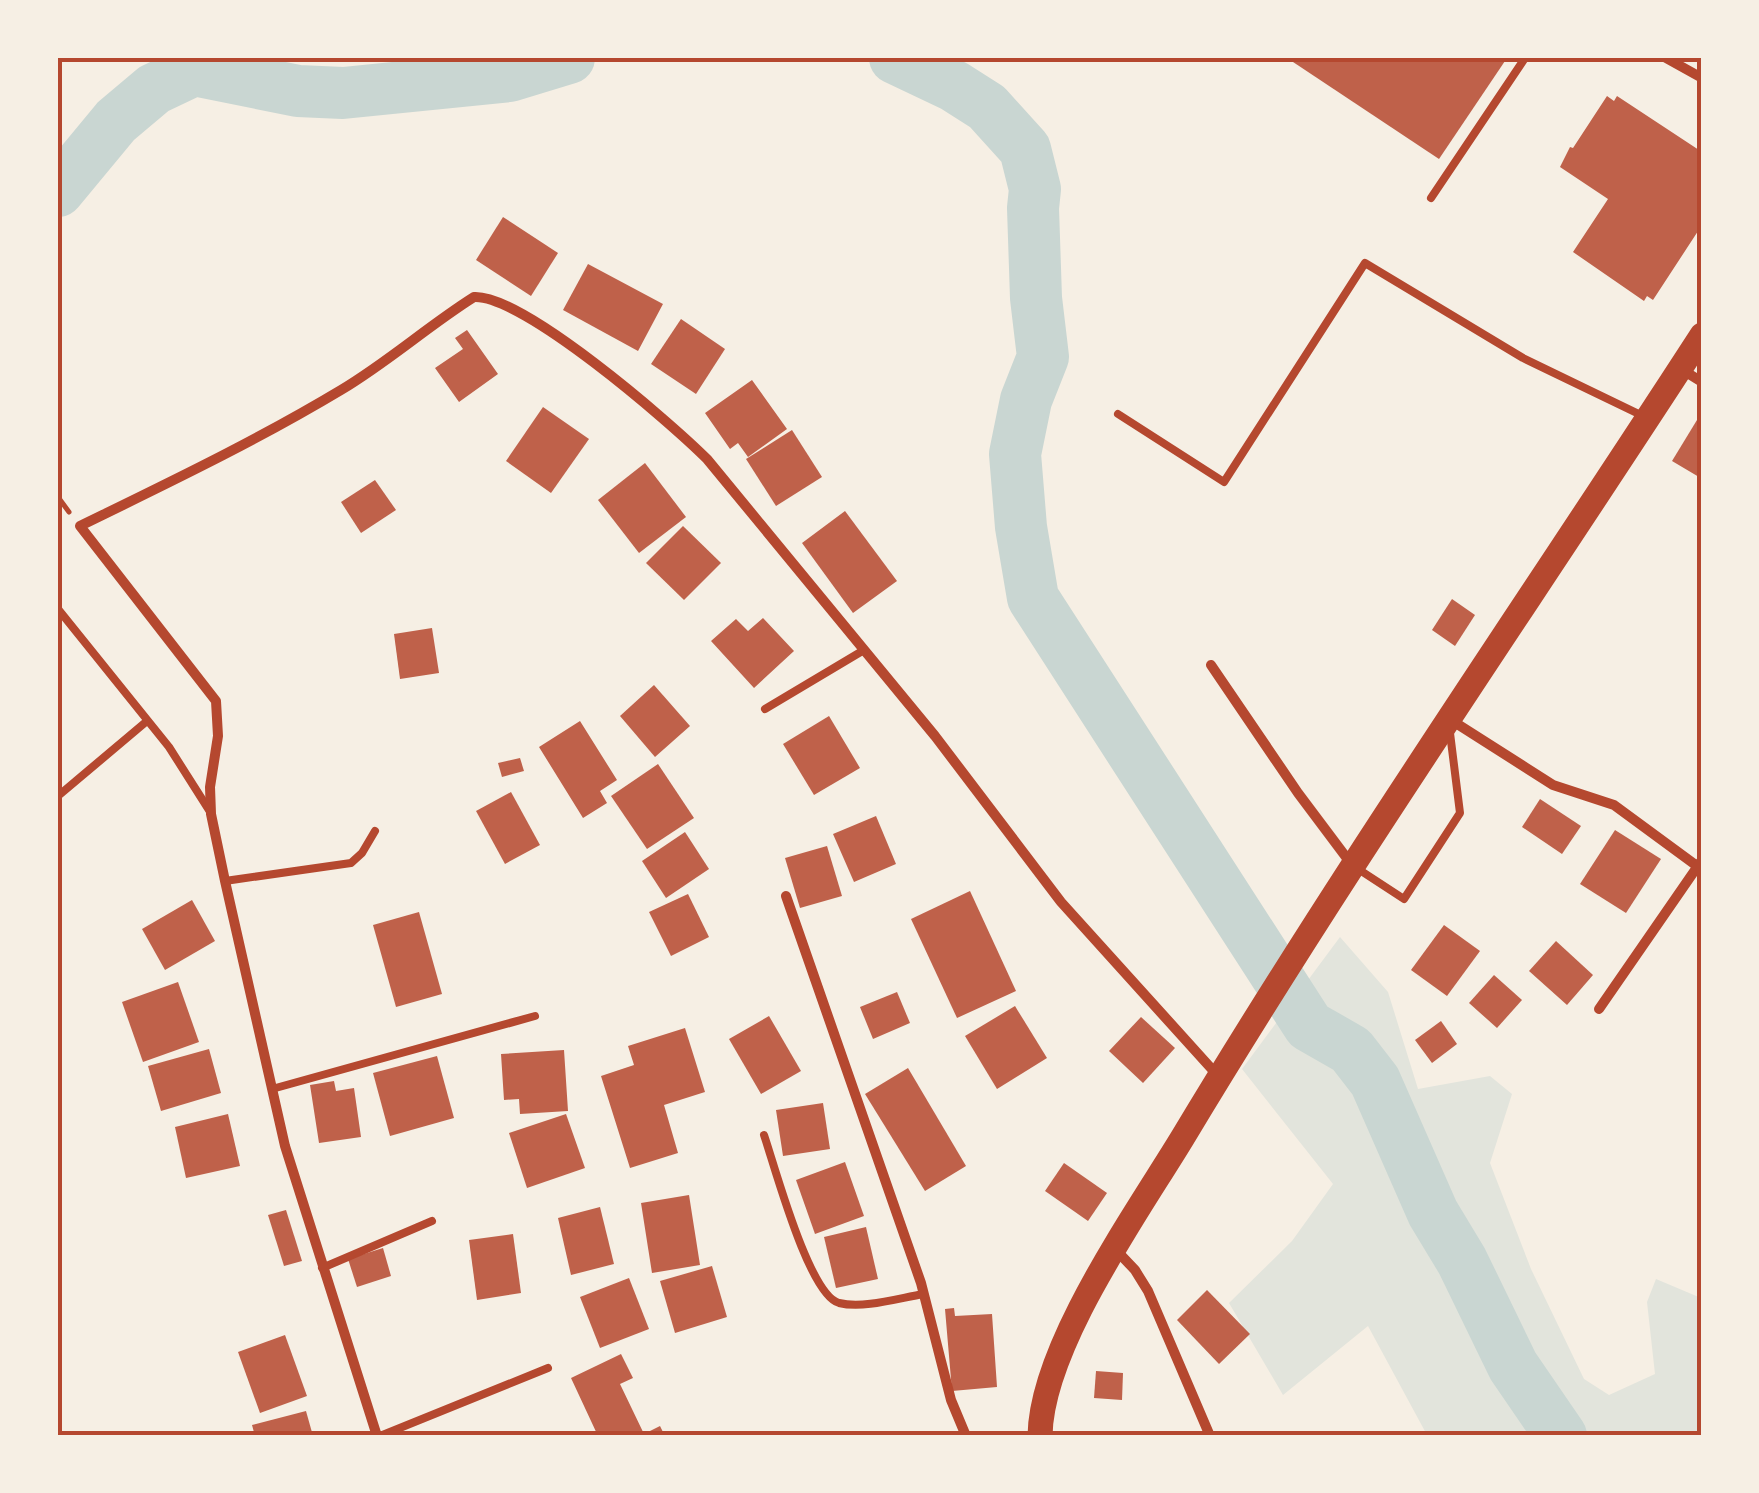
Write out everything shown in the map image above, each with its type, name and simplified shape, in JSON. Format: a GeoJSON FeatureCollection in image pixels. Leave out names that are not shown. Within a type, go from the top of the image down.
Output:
{"type":"FeatureCollection","features":[{"type":"Feature","properties":{"kind":"main road"},"geometry":{"type":"LineString","coordinates":[[1040,1436],[1048,1388],[1061,1348],[1115,1249],[1328,902],[1448,719],[1647,418],[1691,375],[1702,334]]}},
{"type":"Feature","properties":{"kind":"street"},"geometry":{"type":"LineString","coordinates":[[1666,58],[1702,78]]}},
{"type":"Feature","properties":{"kind":"street"},"geometry":{"type":"LineString","coordinates":[[379,1436],[322,1268],[272,1088],[225,880],[211,814],[210,787],[219,718],[216,701],[80,526],[237,450],[342,389],[474,297],[486,296],[536,322],[678,430],[707,459],[1008,828],[1062,902],[1225,1067]]}},
{"type":"Feature","properties":{"kind":"street"},"geometry":{"type":"LineString","coordinates":[[1212,665],[1352,866]]}},
{"type":"Feature","properties":{"kind":"street"},"geometry":{"type":"LineString","coordinates":[[1448,719],[1554,786],[1614,804],[1699,863],[1599,1009]]}},
{"type":"Feature","properties":{"kind":"street"},"geometry":{"type":"LineString","coordinates":[[786,896],[924,1294],[951,1400],[966,1436]]}},
{"type":"Feature","properties":{"kind":"street"},"geometry":{"type":"LineString","coordinates":[[1115,1249],[1148,1291],[1210,1436]]}},
{"type":"Feature","properties":{"kind":"lane"},"geometry":{"type":"LineString","coordinates":[[1432,198],[1525,58]]}},
{"type":"Feature","properties":{"kind":"lane"},"geometry":{"type":"LineString","coordinates":[[1118,414],[1224,482],[1365,263],[1523,358],[1647,418]]}},
{"type":"Feature","properties":{"kind":"lane"},"geometry":{"type":"LineString","coordinates":[[58,609],[189,773],[211,814]]}},
{"type":"Feature","properties":{"kind":"lane"},"geometry":{"type":"LineString","coordinates":[[765,710],[864,650]]}},
{"type":"Feature","properties":{"kind":"lane"},"geometry":{"type":"LineString","coordinates":[[1352,866],[1404,899],[1460,813],[1448,719]]}},
{"type":"Feature","properties":{"kind":"lane"},"geometry":{"type":"LineString","coordinates":[[58,796],[148,720]]}},
{"type":"Feature","properties":{"kind":"lane"},"geometry":{"type":"LineString","coordinates":[[225,880],[351,862],[362,853],[375,831]]}},
{"type":"Feature","properties":{"kind":"lane"},"geometry":{"type":"LineString","coordinates":[[272,1088],[536,1016]]}},
{"type":"Feature","properties":{"kind":"lane"},"geometry":{"type":"LineString","coordinates":[[764,1135],[806,1261],[834,1302],[852,1305],[924,1294]]}},
{"type":"Feature","properties":{"kind":"lane"},"geometry":{"type":"LineString","coordinates":[[322,1268],[432,1221]]}},
{"type":"Feature","properties":{"kind":"lane"},"geometry":{"type":"LineString","coordinates":[[379,1436],[548,1368]]}},
{"type":"Feature","properties":{"kind":"shaded area"},"geometry":{"type":"Polygon","coordinates":[[[1340,937],[1388,992],[1418,1089],[1490,1076],[1512,1094],[1490,1163],[1531,1269],[1584,1379],[1609,1395],[1655,1374],[1647,1302],[1656,1279],[1701,1298],[1701,1435],[1427,1435],[1368,1326],[1283,1395],[1229,1303],[1292,1241],[1333,1184],[1242,1069],[1340,937]]]}},
{"type":"Feature","properties":{"kind":"building"},"geometry":{"type":"Polygon","coordinates":[[[1287,58],[1507,58],[1439,159],[1287,58]]]}},
{"type":"Feature","properties":{"kind":"building"},"geometry":{"type":"Polygon","coordinates":[[[1607,96],[1614,101],[1617,96],[1702,152],[1702,225],[1653,300],[1647,296],[1644,301],[1573,252],[1608,199],[1560,167],[1607,96]]]}},
{"type":"Feature","properties":{"kind":"building"},"geometry":{"type":"Polygon","coordinates":[[[503,217],[558,253],[531,296],[476,260],[503,217]]]}},
{"type":"Feature","properties":{"kind":"building"},"geometry":{"type":"Polygon","coordinates":[[[588,264],[663,304],[638,351],[563,310],[588,264]]]}},
{"type":"Feature","properties":{"kind":"building"},"geometry":{"type":"Polygon","coordinates":[[[681,319],[725,349],[696,394],[651,364],[681,319]]]}},
{"type":"Feature","properties":{"kind":"building"},"geometry":{"type":"Polygon","coordinates":[[[467,330],[498,374],[459,402],[435,368],[463,349],[455,338],[467,330]]]}},
{"type":"Feature","properties":{"kind":"building"},"geometry":{"type":"Polygon","coordinates":[[[752,380],[787,429],[748,457],[738,443],[730,449],[705,413],[752,380]]]}},
{"type":"Feature","properties":{"kind":"building"},"geometry":{"type":"Polygon","coordinates":[[[543,407],[589,439],[551,493],[506,461],[543,407]]]}},
{"type":"Feature","properties":{"kind":"building"},"geometry":{"type":"Polygon","coordinates":[[[1697,420],[1702,423],[1699,477],[1672,461],[1697,420]]]}},
{"type":"Feature","properties":{"kind":"building"},"geometry":{"type":"Polygon","coordinates":[[[792,430],[822,477],[776,506],[746,459],[792,430]]]}},
{"type":"Feature","properties":{"kind":"building"},"geometry":{"type":"Polygon","coordinates":[[[645,463],[686,517],[639,553],[598,500],[645,463]]]}},
{"type":"Feature","properties":{"kind":"building"},"geometry":{"type":"Polygon","coordinates":[[[375,480],[396,510],[361,533],[341,502],[375,480]]]}},
{"type":"Feature","properties":{"kind":"building"},"geometry":{"type":"Polygon","coordinates":[[[845,511],[897,581],[853,613],[802,543],[845,511]]]}},
{"type":"Feature","properties":{"kind":"building"},"geometry":{"type":"Polygon","coordinates":[[[683,526],[721,563],[684,600],[646,563],[683,526]]]}},
{"type":"Feature","properties":{"kind":"building"},"geometry":{"type":"Polygon","coordinates":[[[1452,599],[1475,615],[1455,646],[1432,630],[1452,599]]]}},
{"type":"Feature","properties":{"kind":"building"},"geometry":{"type":"Polygon","coordinates":[[[763,618],[794,651],[754,688],[711,641],[736,619],[748,631],[763,618]]]}},
{"type":"Feature","properties":{"kind":"building"},"geometry":{"type":"Polygon","coordinates":[[[432,628],[439,673],[400,679],[394,634],[432,628]]]}},
{"type":"Feature","properties":{"kind":"building"},"geometry":{"type":"Polygon","coordinates":[[[654,685],[690,726],[655,757],[620,716],[654,685]]]}},
{"type":"Feature","properties":{"kind":"building"},"geometry":{"type":"Polygon","coordinates":[[[829,716],[860,768],[814,795],[783,744],[829,716]]]}},
{"type":"Feature","properties":{"kind":"building"},"geometry":{"type":"Polygon","coordinates":[[[580,721],[617,780],[600,791],[607,803],[583,818],[539,747],[580,721]]]}},
{"type":"Feature","properties":{"kind":"building"},"geometry":{"type":"Polygon","coordinates":[[[520,758],[524,771],[502,777],[498,763],[520,758]]]}},
{"type":"Feature","properties":{"kind":"building"},"geometry":{"type":"Polygon","coordinates":[[[658,764],[694,818],[647,849],[611,796],[658,764]]]}},
{"type":"Feature","properties":{"kind":"building"},"geometry":{"type":"Polygon","coordinates":[[[511,792],[540,845],[505,864],[476,811],[511,792]]]}},
{"type":"Feature","properties":{"kind":"building"},"geometry":{"type":"Polygon","coordinates":[[[1540,799],[1581,826],[1562,854],[1522,827],[1540,799]]]}},
{"type":"Feature","properties":{"kind":"building"},"geometry":{"type":"Polygon","coordinates":[[[876,816],[896,864],[854,882],[833,834],[876,816]]]}},
{"type":"Feature","properties":{"kind":"building"},"geometry":{"type":"Polygon","coordinates":[[[1615,830],[1661,859],[1626,913],[1580,884],[1615,830]]]}},
{"type":"Feature","properties":{"kind":"building"},"geometry":{"type":"Polygon","coordinates":[[[685,832],[709,869],[666,898],[642,861],[685,832]]]}},
{"type":"Feature","properties":{"kind":"building"},"geometry":{"type":"Polygon","coordinates":[[[827,846],[842,896],[800,908],[785,858],[827,846]]]}},
{"type":"Feature","properties":{"kind":"building"},"geometry":{"type":"Polygon","coordinates":[[[970,891],[1016,991],[957,1018],[911,919],[970,891]]]}},
{"type":"Feature","properties":{"kind":"building"},"geometry":{"type":"Polygon","coordinates":[[[688,894],[709,937],[671,956],[649,912],[688,894]]]}},
{"type":"Feature","properties":{"kind":"building"},"geometry":{"type":"Polygon","coordinates":[[[192,900],[215,941],[165,970],[142,929],[192,900]]]}},
{"type":"Feature","properties":{"kind":"building"},"geometry":{"type":"Polygon","coordinates":[[[419,912],[442,994],[396,1007],[373,925],[419,912]]]}},
{"type":"Feature","properties":{"kind":"building"},"geometry":{"type":"Polygon","coordinates":[[[1444,925],[1480,951],[1447,996],[1411,970],[1444,925]]]}},
{"type":"Feature","properties":{"kind":"building"},"geometry":{"type":"Polygon","coordinates":[[[1556,941],[1593,975],[1567,1005],[1529,971],[1556,941]]]}},
{"type":"Feature","properties":{"kind":"building"},"geometry":{"type":"Polygon","coordinates":[[[1494,975],[1522,1000],[1497,1028],[1469,1003],[1494,975]]]}},
{"type":"Feature","properties":{"kind":"building"},"geometry":{"type":"Polygon","coordinates":[[[178,982],[199,1042],[143,1062],[122,1002],[178,982]]]}},
{"type":"Feature","properties":{"kind":"building"},"geometry":{"type":"Polygon","coordinates":[[[897,992],[910,1023],[873,1039],[860,1007],[897,992]]]}},
{"type":"Feature","properties":{"kind":"building"},"geometry":{"type":"Polygon","coordinates":[[[1015,1006],[1047,1058],[997,1089],[965,1036],[1015,1006]]]}},
{"type":"Feature","properties":{"kind":"building"},"geometry":{"type":"Polygon","coordinates":[[[769,1016],[801,1071],[761,1094],[729,1039],[769,1016]]]}},
{"type":"Feature","properties":{"kind":"building"},"geometry":{"type":"Polygon","coordinates":[[[1141,1017],[1175,1048],[1143,1083],[1109,1051],[1141,1017]]]}},
{"type":"Feature","properties":{"kind":"building"},"geometry":{"type":"Polygon","coordinates":[[[1441,1021],[1457,1044],[1432,1063],[1415,1040],[1441,1021]]]}},
{"type":"Feature","properties":{"kind":"building"},"geometry":{"type":"Polygon","coordinates":[[[685,1028],[705,1092],[664,1105],[678,1153],[630,1168],[601,1076],[634,1065],[628,1046],[685,1028]]]}},
{"type":"Feature","properties":{"kind":"building"},"geometry":{"type":"Polygon","coordinates":[[[209,1049],[221,1093],[161,1111],[148,1066],[209,1049]]]}},
{"type":"Feature","properties":{"kind":"building"},"geometry":{"type":"Polygon","coordinates":[[[564,1050],[568,1111],[520,1114],[519,1099],[504,1100],[501,1054],[564,1050]]]}},
{"type":"Feature","properties":{"kind":"building"},"geometry":{"type":"Polygon","coordinates":[[[437,1056],[454,1118],[390,1136],[373,1073],[437,1056]]]}},
{"type":"Feature","properties":{"kind":"building"},"geometry":{"type":"Polygon","coordinates":[[[908,1068],[966,1166],[925,1191],[865,1094],[908,1068]]]}},
{"type":"Feature","properties":{"kind":"building"},"geometry":{"type":"Polygon","coordinates":[[[334,1081],[336,1091],[354,1088],[361,1137],[319,1143],[310,1085],[334,1081]]]}},
{"type":"Feature","properties":{"kind":"building"},"geometry":{"type":"Polygon","coordinates":[[[823,1103],[830,1149],[783,1156],[776,1110],[823,1103]]]}},
{"type":"Feature","properties":{"kind":"building"},"geometry":{"type":"Polygon","coordinates":[[[228,1114],[240,1166],[186,1178],[175,1127],[228,1114]]]}},
{"type":"Feature","properties":{"kind":"building"},"geometry":{"type":"Polygon","coordinates":[[[566,1114],[585,1168],[527,1188],[509,1133],[566,1114]]]}},
{"type":"Feature","properties":{"kind":"building"},"geometry":{"type":"Polygon","coordinates":[[[845,1162],[864,1216],[815,1234],[796,1180],[845,1162]]]}},
{"type":"Feature","properties":{"kind":"building"},"geometry":{"type":"Polygon","coordinates":[[[1064,1163],[1107,1193],[1088,1221],[1045,1191],[1064,1163]]]}},
{"type":"Feature","properties":{"kind":"building"},"geometry":{"type":"Polygon","coordinates":[[[689,1195],[700,1265],[652,1273],[641,1203],[689,1195]]]}},
{"type":"Feature","properties":{"kind":"building"},"geometry":{"type":"Polygon","coordinates":[[[600,1207],[614,1264],[571,1275],[558,1218],[600,1207]]]}},
{"type":"Feature","properties":{"kind":"building"},"geometry":{"type":"Polygon","coordinates":[[[286,1210],[302,1261],[284,1266],[268,1215],[286,1210]]]}},
{"type":"Feature","properties":{"kind":"building"},"geometry":{"type":"Polygon","coordinates":[[[866,1227],[878,1279],[836,1288],[824,1237],[866,1227]]]}},
{"type":"Feature","properties":{"kind":"building"},"geometry":{"type":"Polygon","coordinates":[[[513,1234],[521,1293],[477,1300],[469,1240],[513,1234]]]}},
{"type":"Feature","properties":{"kind":"building"},"geometry":{"type":"Polygon","coordinates":[[[383,1248],[391,1276],[357,1287],[348,1259],[383,1248]]]}},
{"type":"Feature","properties":{"kind":"building"},"geometry":{"type":"Polygon","coordinates":[[[712,1266],[727,1317],[675,1333],[660,1281],[712,1266]]]}},
{"type":"Feature","properties":{"kind":"building"},"geometry":{"type":"Polygon","coordinates":[[[629,1278],[649,1329],[600,1348],[580,1297],[629,1278]]]}},
{"type":"Feature","properties":{"kind":"building"},"geometry":{"type":"Polygon","coordinates":[[[1207,1290],[1250,1334],[1219,1364],[1177,1320],[1207,1290]]]}},
{"type":"Feature","properties":{"kind":"building"},"geometry":{"type":"Polygon","coordinates":[[[954,1308],[955,1316],[992,1314],[997,1387],[952,1391],[945,1309],[954,1308]]]}},
{"type":"Feature","properties":{"kind":"building"},"geometry":{"type":"Polygon","coordinates":[[[285,1335],[307,1396],[260,1413],[238,1352],[285,1335]]]}},
{"type":"Feature","properties":{"kind":"building"},"geometry":{"type":"Polygon","coordinates":[[[621,1354],[633,1378],[620,1384],[644,1434],[660,1426],[665,1436],[598,1436],[571,1378],[621,1354]]]}},
{"type":"Feature","properties":{"kind":"building"},"geometry":{"type":"Polygon","coordinates":[[[1096,1371],[1123,1373],[1122,1400],[1094,1398],[1096,1371]]]}},
{"type":"Feature","properties":{"kind":"building"},"geometry":{"type":"Polygon","coordinates":[[[306,1411],[313,1436],[255,1436],[252,1425],[306,1411]]]}},
{"type":"Feature","properties":{"kind":"waterway"},"geometry":{"type":"LineString","coordinates":[[58,191],[116,121],[154,89],[194,70],[298,91],[343,93],[510,76],[569,58]]}},
{"type":"Feature","properties":{"kind":"waterway"},"geometry":{"type":"LineString","coordinates":[[895,58],[954,86],[987,107],[1025,149],[1035,189],[1036,298],[1043,357],[1026,400],[1015,454],[1021,527],[1033,598],[1309,1026],[1351,1050],[1375,1081],[1433,1213],[1462,1261],[1513,1366],[1561,1436]]}}]}
